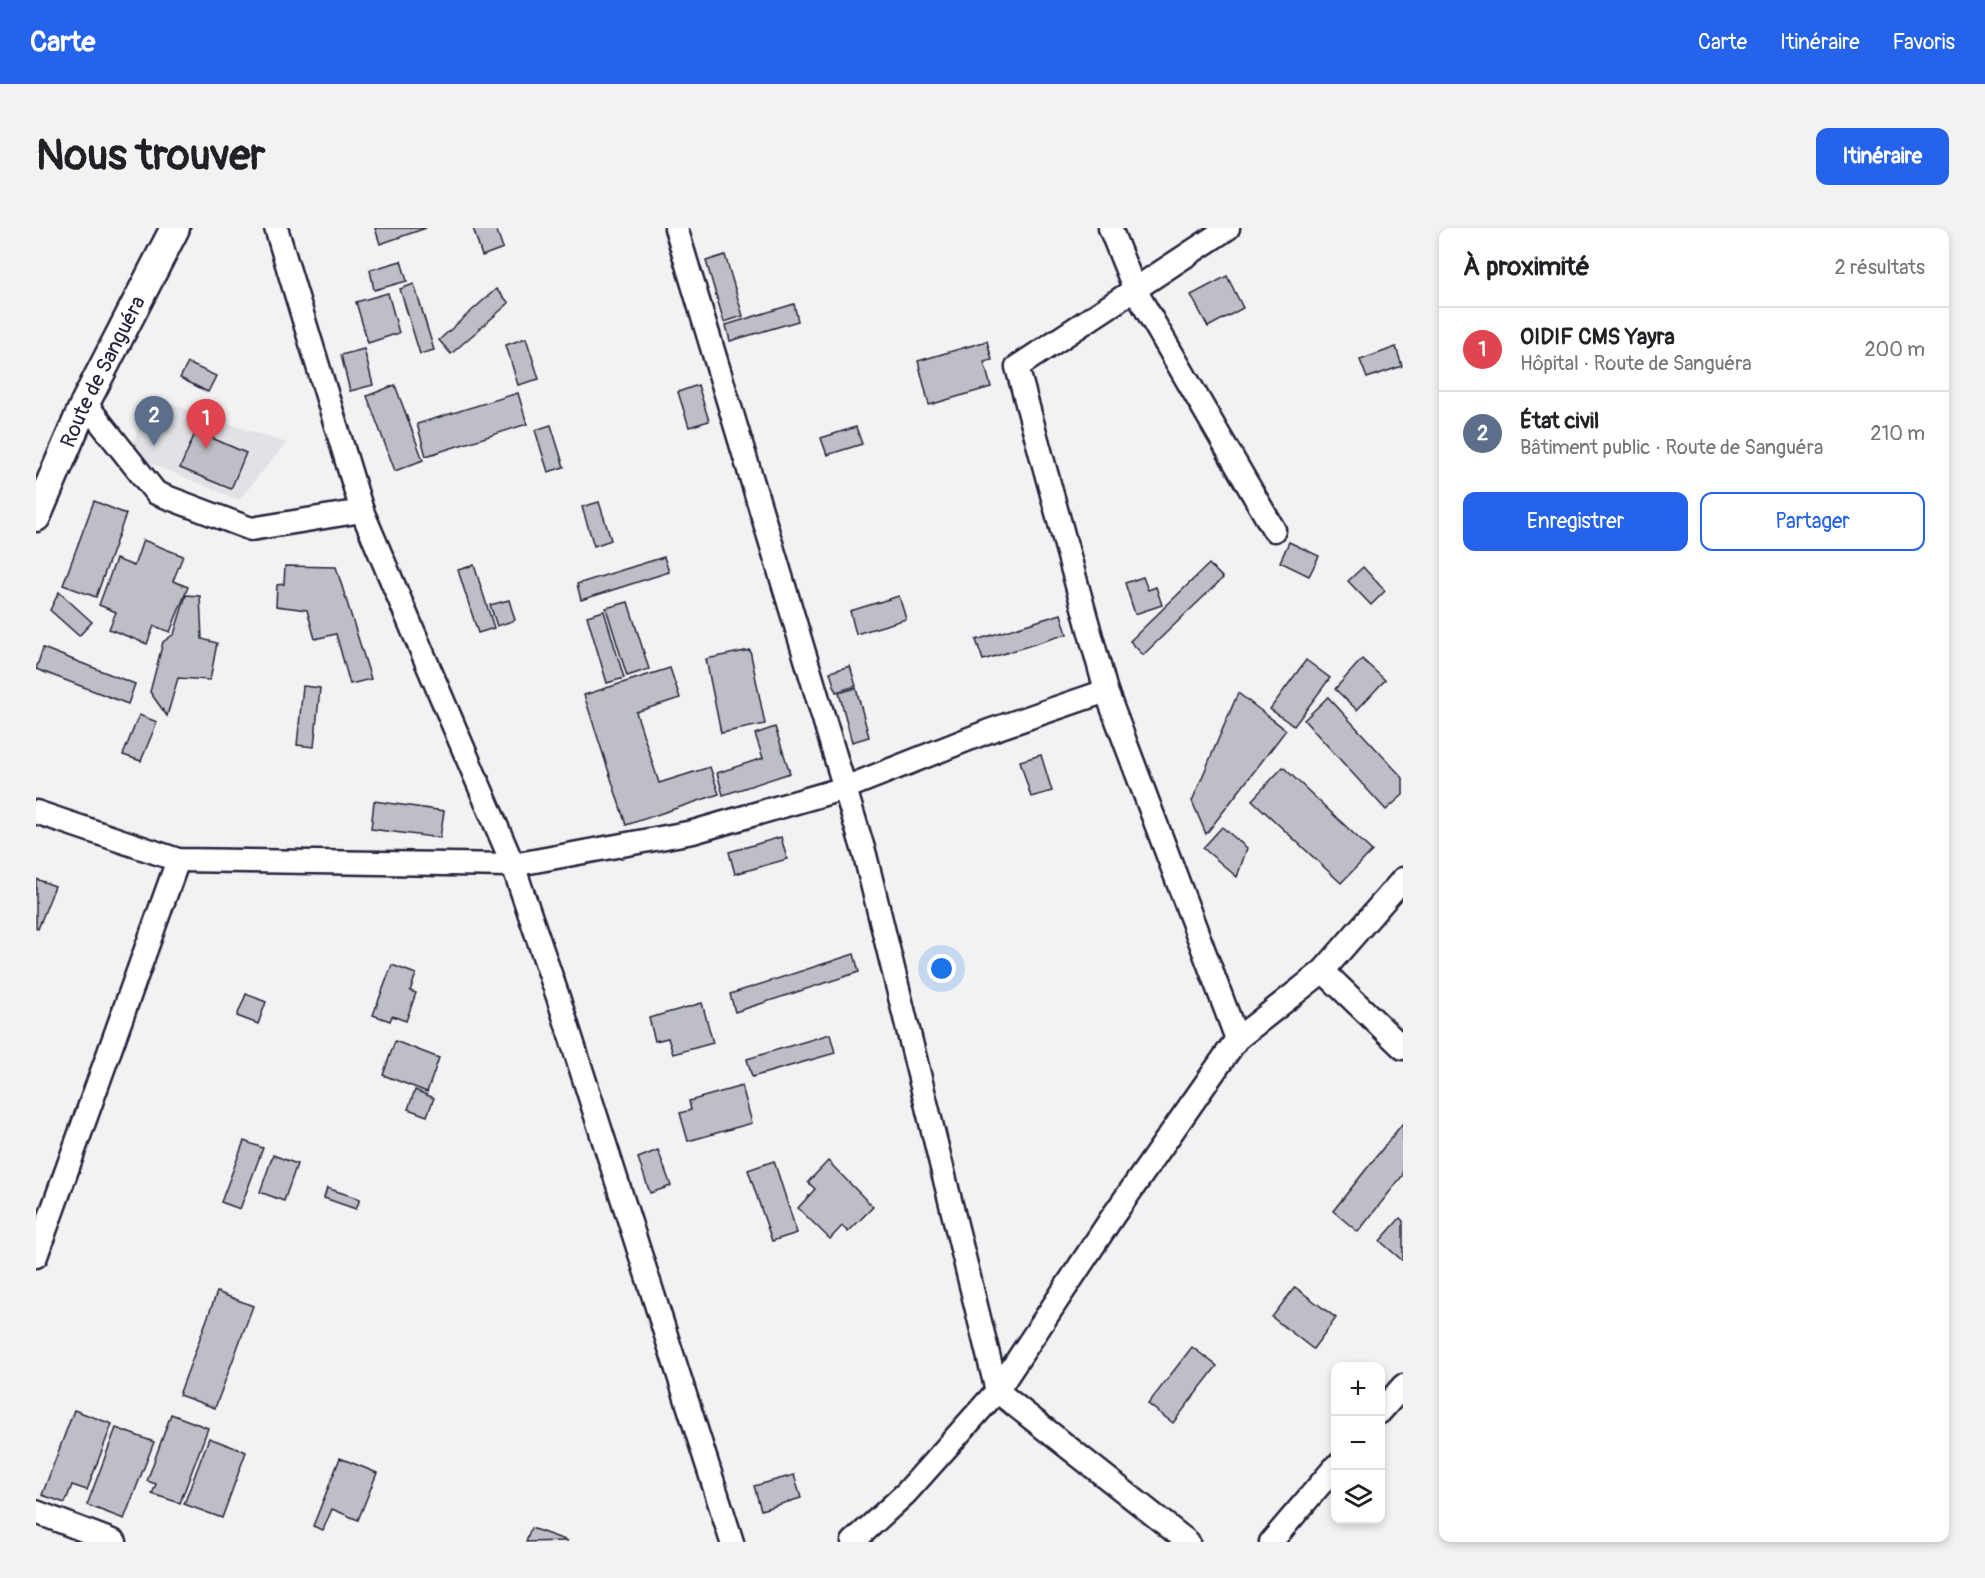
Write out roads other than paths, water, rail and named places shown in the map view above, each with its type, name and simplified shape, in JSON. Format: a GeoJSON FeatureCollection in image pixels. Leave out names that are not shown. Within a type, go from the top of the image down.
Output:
{"type":"FeatureCollection","features":[{"type":"Feature","properties":{"kind":"street","name":"Route de Sanguéra"},"geometry":{"type":"LineString","coordinates":[[36,517],[85,403],[175,228]]}},
{"type":"Feature","properties":{"kind":"street"},"geometry":{"type":"LineString","coordinates":[[276,228],[362,511],[513,866],[558,997],[732,1542]]}},
{"type":"Feature","properties":{"kind":"street"},"geometry":{"type":"LineString","coordinates":[[676,228],[865,855],[997,1391],[1188,1542]]}},
{"type":"Feature","properties":{"kind":"street"},"geometry":{"type":"LineString","coordinates":[[1110,228],[1135,290],[1274,530]]}},
{"type":"Feature","properties":{"kind":"street"},"geometry":{"type":"LineString","coordinates":[[1228,228],[1017,367],[1106,691],[1238,1039]]}},
{"type":"Feature","properties":{"kind":"street"},"geometry":{"type":"LineString","coordinates":[[85,403],[156,493],[251,529],[362,511]]}},
{"type":"Feature","properties":{"kind":"street"},"geometry":{"type":"LineString","coordinates":[[36,812],[178,860],[513,866],[693,832],[845,788],[989,731],[1106,691]]}},
{"type":"Feature","properties":{"kind":"street"},"geometry":{"type":"LineString","coordinates":[[36,1256],[178,860]]}},
{"type":"Feature","properties":{"kind":"street"},"geometry":{"type":"LineString","coordinates":[[853,1542],[906,1493],[997,1391],[1113,1216],[1238,1039],[1323,971],[1403,879]]}},
{"type":"Feature","properties":{"kind":"street"},"geometry":{"type":"LineString","coordinates":[[1323,971],[1403,1048]]}},
{"type":"Feature","properties":{"kind":"street"},"geometry":{"type":"LineString","coordinates":[[1385,1406],[1403,1386]]}},
{"type":"Feature","properties":{"kind":"street"},"geometry":{"type":"LineString","coordinates":[[1271,1542],[1332,1470]]}},
{"type":"Feature","properties":{"kind":"street"},"geometry":{"type":"LineString","coordinates":[[36,1512],[115,1542]]}},
{"type":"Feature","properties":{"kind":"place","name":"État civil"},"geometry":{"type":"Point","coordinates":[154,446]}},
{"type":"Feature","properties":{"kind":"place","name":"OIDIF CMS Yayra"},"geometry":{"type":"Point","coordinates":[206,449]}}]}
